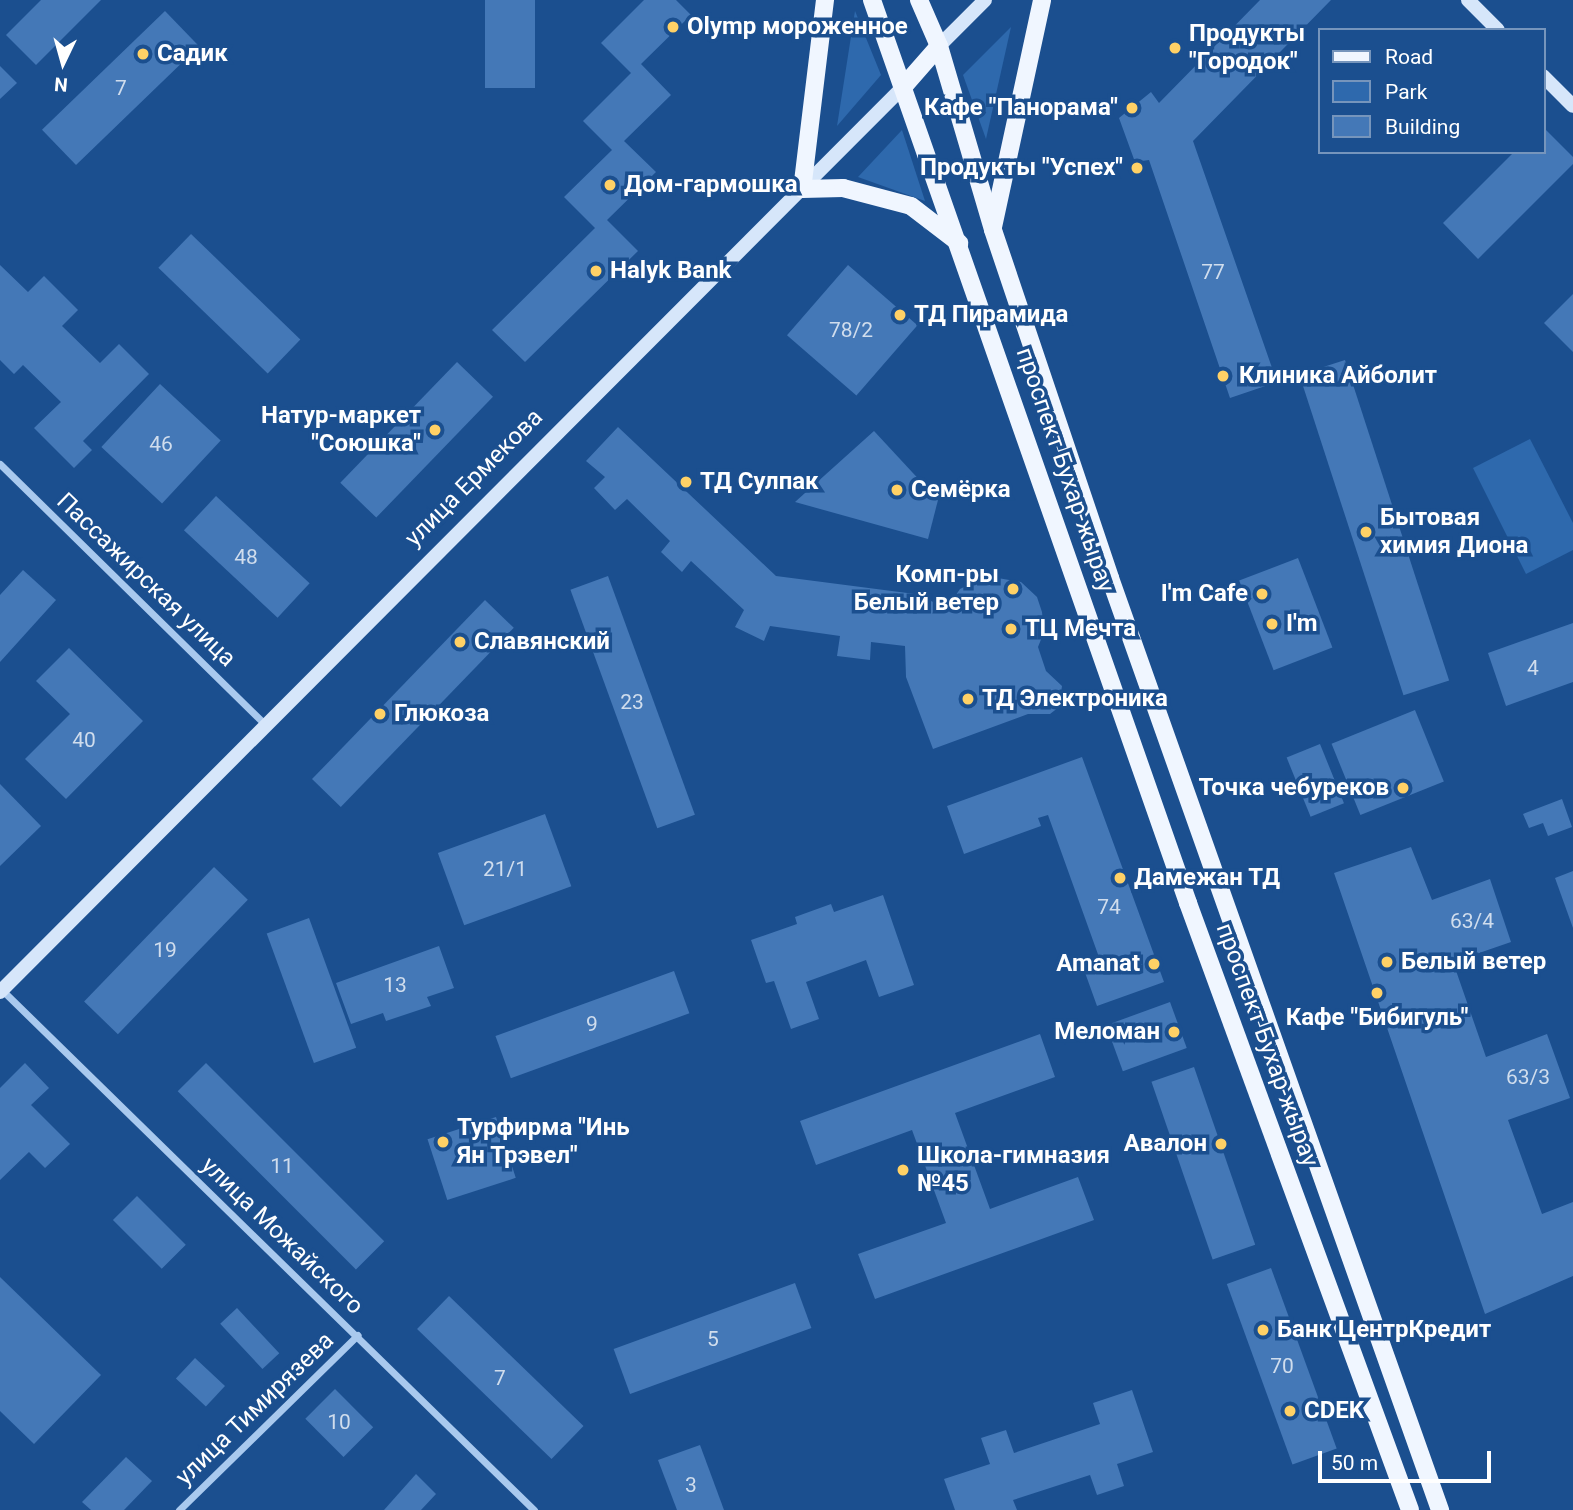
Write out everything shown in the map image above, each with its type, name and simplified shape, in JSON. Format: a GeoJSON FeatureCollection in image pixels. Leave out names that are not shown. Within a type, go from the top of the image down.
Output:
{"type":"FeatureCollection","features":[{"type":"Feature","properties":{"kind":"main road"},"geometry":{"type":"LineString","coordinates":[[825,0],[802,189],[844,188],[911,206],[959,243]]}},
{"type":"Feature","properties":{"kind":"main road","name":"проспект Бухар-жырау"},"geometry":{"type":"LineString","coordinates":[[872,0],[1188,903],[1410,1510]]}},
{"type":"Feature","properties":{"kind":"main road","name":"проспект Бухар-жырау"},"geometry":{"type":"LineString","coordinates":[[919,0],[939,46],[993,230],[1219,893],[1440,1510]]}},
{"type":"Feature","properties":{"kind":"main road","name":"улица Ермекова"},"geometry":{"type":"LineString","coordinates":[[1,991],[264,723],[802,189],[985,0]]}},
{"type":"Feature","properties":{"kind":"main road"},"geometry":{"type":"LineString","coordinates":[[993,230],[1042,0]]}},
{"type":"Feature","properties":{"kind":"main road"},"geometry":{"type":"LineString","coordinates":[[1468,0],[1496,28]]}},
{"type":"Feature","properties":{"kind":"main road"},"geometry":{"type":"LineString","coordinates":[[1545,78],[1573,106]]}},
{"type":"Feature","properties":{"kind":"main road"},"geometry":{"type":"LineString","coordinates":[[1188,903],[1219,893]]}},
{"type":"Feature","properties":{"kind":"street","name":"Пассажирская улица"},"geometry":{"type":"LineString","coordinates":[[0,464],[264,723]]}},
{"type":"Feature","properties":{"kind":"street","name":"улица Можайского"},"geometry":{"type":"LineString","coordinates":[[1,991],[358,1335],[534,1510]]}},
{"type":"Feature","properties":{"kind":"street","name":"улица Тимирязева"},"geometry":{"type":"LineString","coordinates":[[179,1510],[358,1335]]}},
{"type":"Feature","properties":{"kind":"green space"},"geometry":{"type":"Polygon","coordinates":[[[855,11],[881,75],[837,126],[855,11]]]}},
{"type":"Feature","properties":{"kind":"green space"},"geometry":{"type":"Polygon","coordinates":[[[1011,27],[986,139],[963,75],[1011,27]]]}},
{"type":"Feature","properties":{"kind":"green space"},"geometry":{"type":"Polygon","coordinates":[[[902,130],[925,201],[858,177],[902,130]]]}},
{"type":"Feature","properties":{"kind":"green space"},"geometry":{"type":"Polygon","coordinates":[[[1530,439],[1573,523],[1573,550],[1526,574],[1473,468],[1530,439]]]}},
{"type":"Feature","properties":{"kind":"building"},"geometry":{"type":"Polygon","coordinates":[[[41,0],[101,0],[36,65],[6,35],[41,0]]]}},
{"type":"Feature","properties":{"kind":"building"},"geometry":{"type":"Polygon","coordinates":[[[485,0],[535,0],[535,88],[485,88],[485,0]]]}},
{"type":"Feature","properties":{"kind":"building","name":"Дом-гармошка"},"geometry":{"type":"Polygon","coordinates":[[[644,0],[676,0],[691,15],[641,64],[671,95],[624,141],[656,172],[607,220],[638,251],[525,362],[492,330],[595,228],[564,197],[612,150],[583,121],[631,73],[601,43],[644,0]]]}},
{"type":"Feature","properties":{"kind":"building"},"geometry":{"type":"Polygon","coordinates":[[[1260,0],[1331,0],[1193,141],[1277,382],[1230,398],[1149,160],[1135,162],[1119,118],[1151,92],[1159,103],[1260,0]]]}},
{"type":"Feature","properties":{"kind":"building"},"geometry":{"type":"Polygon","coordinates":[[[165,11],[199,46],[76,165],[42,130],[165,11]]]}},
{"type":"Feature","properties":{"kind":"building"},"geometry":{"type":"Polygon","coordinates":[[[0,66],[17,83],[0,99],[0,66]]]}},
{"type":"Feature","properties":{"kind":"building"},"geometry":{"type":"Polygon","coordinates":[[[1545,129],[1573,157],[1573,164],[1478,259],[1443,223],[1512,154],[1545,154],[1545,129]]]}},
{"type":"Feature","properties":{"kind":"building"},"geometry":{"type":"Polygon","coordinates":[[[191,234],[300,340],[268,373],[158,268],[191,234]]]}},
{"type":"Feature","properties":{"kind":"building"},"geometry":{"type":"Polygon","coordinates":[[[0,265],[28,292],[44,276],[78,310],[62,326],[100,363],[119,344],[149,374],[83,441],[92,450],[74,468],[34,428],[61,402],[23,365],[14,374],[0,360],[0,265]]]}},
{"type":"Feature","properties":{"kind":"building"},"geometry":{"type":"Polygon","coordinates":[[[848,265],[917,325],[856,396],[787,335],[848,265]]]}},
{"type":"Feature","properties":{"kind":"building"},"geometry":{"type":"Polygon","coordinates":[[[1573,294],[1573,352],[1544,323],[1573,294]]]}},
{"type":"Feature","properties":{"kind":"building"},"geometry":{"type":"Polygon","coordinates":[[[1345,360],[1449,681],[1403,695],[1299,375],[1345,360]]]}},
{"type":"Feature","properties":{"kind":"building"},"geometry":{"type":"Polygon","coordinates":[[[457,362],[493,397],[376,518],[340,483],[457,362]]]}},
{"type":"Feature","properties":{"kind":"building"},"geometry":{"type":"Polygon","coordinates":[[[160,384],[221,441],[162,504],[101,447],[160,384]]]}},
{"type":"Feature","properties":{"kind":"building"},"geometry":{"type":"Polygon","coordinates":[[[618,427],[776,576],[915,594],[947,608],[960,589],[986,576],[1021,582],[1037,597],[1042,612],[1044,632],[1038,647],[1046,671],[1062,686],[1059,707],[1050,714],[1028,714],[933,749],[906,677],[905,646],[871,642],[870,660],[837,656],[840,636],[770,626],[764,641],[735,627],[744,610],[691,561],[682,572],[661,552],[670,541],[627,499],[615,510],[594,488],[605,477],[586,461],[618,427]]]}},
{"type":"Feature","properties":{"kind":"building"},"geometry":{"type":"Polygon","coordinates":[[[874,431],[938,500],[928,539],[795,502],[874,431]]]}},
{"type":"Feature","properties":{"kind":"building"},"geometry":{"type":"Polygon","coordinates":[[[216,496],[310,583],[278,618],[184,530],[216,496]]]}},
{"type":"Feature","properties":{"kind":"building"},"geometry":{"type":"Polygon","coordinates":[[[1298,558],[1332,648],[1274,670],[1239,581],[1298,558]]]}},
{"type":"Feature","properties":{"kind":"building"},"geometry":{"type":"Polygon","coordinates":[[[23,570],[56,600],[0,662],[0,595],[23,570]]]}},
{"type":"Feature","properties":{"kind":"building"},"geometry":{"type":"Polygon","coordinates":[[[608,576],[695,815],[657,828],[570,590],[608,576]]]}},
{"type":"Feature","properties":{"kind":"building"},"geometry":{"type":"Polygon","coordinates":[[[485,600],[514,628],[341,807],[312,779],[485,600]]]}},
{"type":"Feature","properties":{"kind":"building"},"geometry":{"type":"Polygon","coordinates":[[[1573,623],[1573,682],[1506,706],[1488,653],[1573,623]]]}},
{"type":"Feature","properties":{"kind":"building"},"geometry":{"type":"Polygon","coordinates":[[[69,648],[143,721],[66,799],[25,759],[70,714],[36,681],[69,648]]]}},
{"type":"Feature","properties":{"kind":"building"},"geometry":{"type":"Polygon","coordinates":[[[1415,710],[1444,781],[1360,815],[1332,744],[1415,710]]]}},
{"type":"Feature","properties":{"kind":"building"},"geometry":{"type":"Polygon","coordinates":[[[1320,744],[1344,803],[1311,817],[1287,757],[1320,744]]]}},
{"type":"Feature","properties":{"kind":"building"},"geometry":{"type":"Polygon","coordinates":[[[1082,757],[1164,982],[1097,1006],[1083,967],[1100,960],[1048,815],[1038,818],[1041,826],[964,854],[947,806],[1082,757]]]}},
{"type":"Feature","properties":{"kind":"building"},"geometry":{"type":"Polygon","coordinates":[[[0,784],[41,826],[0,866],[0,784]]]}},
{"type":"Feature","properties":{"kind":"building"},"geometry":{"type":"Polygon","coordinates":[[[1562,799],[1572,827],[1548,836],[1543,823],[1529,828],[1523,814],[1562,799]]]}},
{"type":"Feature","properties":{"kind":"building"},"geometry":{"type":"Polygon","coordinates":[[[545,814],[571,886],[464,925],[438,853],[545,814]]]}},
{"type":"Feature","properties":{"kind":"building"},"geometry":{"type":"Polygon","coordinates":[[[1411,847],[1432,900],[1490,879],[1511,942],[1453,962],[1486,1057],[1547,1034],[1570,1098],[1508,1120],[1542,1214],[1573,1202],[1573,1276],[1485,1314],[1334,873],[1411,847]]]}},
{"type":"Feature","properties":{"kind":"building"},"geometry":{"type":"Polygon","coordinates":[[[214,867],[248,900],[118,1034],[84,1002],[214,867]]]}},
{"type":"Feature","properties":{"kind":"building"},"geometry":{"type":"Polygon","coordinates":[[[1573,871],[1573,928],[1555,878],[1573,871]]]}},
{"type":"Feature","properties":{"kind":"building"},"geometry":{"type":"Polygon","coordinates":[[[883,895],[914,985],[879,997],[866,960],[806,982],[819,1019],[791,1029],[774,981],[766,983],[751,940],[797,924],[795,917],[831,904],[834,912],[883,895]]]}},
{"type":"Feature","properties":{"kind":"building"},"geometry":{"type":"Polygon","coordinates":[[[309,918],[356,1048],[314,1063],[267,933],[309,918]]]}},
{"type":"Feature","properties":{"kind":"building"},"geometry":{"type":"Polygon","coordinates":[[[439,946],[454,988],[427,997],[431,1006],[386,1021],[383,1013],[351,1024],[336,983],[439,946]]]}},
{"type":"Feature","properties":{"kind":"building"},"geometry":{"type":"Polygon","coordinates":[[[674,971],[689,1013],[511,1078],[495,1036],[674,971]]]}},
{"type":"Feature","properties":{"kind":"building"},"geometry":{"type":"Polygon","coordinates":[[[1170,1002],[1187,1048],[1123,1071],[1106,1025],[1170,1002]]]}},
{"type":"Feature","properties":{"kind":"building"},"geometry":{"type":"Polygon","coordinates":[[[1040,1034],[1055,1077],[955,1113],[990,1209],[1078,1177],[1094,1220],[875,1299],[858,1254],[946,1223],[912,1130],[816,1165],[800,1121],[1040,1034]]]}},
{"type":"Feature","properties":{"kind":"building"},"geometry":{"type":"Polygon","coordinates":[[[25,1063],[49,1088],[31,1105],[70,1144],[45,1168],[29,1152],[0,1180],[0,1088],[25,1063]]]}},
{"type":"Feature","properties":{"kind":"building"},"geometry":{"type":"Polygon","coordinates":[[[206,1063],[384,1241],[356,1269],[178,1091],[206,1063]]]}},
{"type":"Feature","properties":{"kind":"building"},"geometry":{"type":"Polygon","coordinates":[[[1194,1067],[1255,1245],[1213,1259],[1151,1082],[1194,1067]]]}},
{"type":"Feature","properties":{"kind":"building"},"geometry":{"type":"Polygon","coordinates":[[[496,1117],[516,1178],[447,1200],[428,1139],[496,1117]]]}},
{"type":"Feature","properties":{"kind":"building"},"geometry":{"type":"Polygon","coordinates":[[[137,1196],[186,1245],[162,1269],[113,1220],[137,1196]]]}},
{"type":"Feature","properties":{"kind":"building"},"geometry":{"type":"Polygon","coordinates":[[[1271,1268],[1337,1448],[1293,1464],[1227,1284],[1271,1268]]]}},
{"type":"Feature","properties":{"kind":"building"},"geometry":{"type":"Polygon","coordinates":[[[0,1277],[101,1375],[34,1444],[0,1411],[0,1277]]]}},
{"type":"Feature","properties":{"kind":"building"},"geometry":{"type":"Polygon","coordinates":[[[795,1283],[811,1328],[630,1394],[614,1349],[795,1283]]]}},
{"type":"Feature","properties":{"kind":"building"},"geometry":{"type":"Polygon","coordinates":[[[449,1296],[584,1426],[552,1459],[417,1329],[449,1296]]]}},
{"type":"Feature","properties":{"kind":"building"},"geometry":{"type":"Polygon","coordinates":[[[237,1308],[279,1353],[262,1369],[220,1324],[237,1308]]]}},
{"type":"Feature","properties":{"kind":"building"},"geometry":{"type":"Polygon","coordinates":[[[195,1358],[225,1386],[206,1406],[176,1378],[195,1358]]]}},
{"type":"Feature","properties":{"kind":"building"},"geometry":{"type":"Polygon","coordinates":[[[335,1389],[373,1427],[343,1457],[305,1419],[335,1389]]]}},
{"type":"Feature","properties":{"kind":"building"},"geometry":{"type":"Polygon","coordinates":[[[1132,1390],[1153,1452],[1117,1464],[1124,1486],[1097,1495],[1090,1475],[1013,1500],[1017,1510],[955,1510],[944,1479],[990,1464],[981,1438],[1006,1430],[1014,1453],[1100,1424],[1093,1403],[1132,1390]]]}},
{"type":"Feature","properties":{"kind":"building"},"geometry":{"type":"Polygon","coordinates":[[[700,1445],[724,1510],[677,1510],[658,1460],[700,1445]]]}},
{"type":"Feature","properties":{"kind":"building"},"geometry":{"type":"Polygon","coordinates":[[[126,1457],[152,1481],[124,1510],[91,1510],[82,1502],[126,1457]]]}},
{"type":"Feature","properties":{"kind":"building"},"geometry":{"type":"Polygon","coordinates":[[[416,1474],[436,1494],[421,1510],[384,1510],[416,1474]]]}},
{"type":"Feature","properties":{"kind":"place","name":"Olymp мороженное"},"geometry":{"type":"Point","coordinates":[673,27]}},
{"type":"Feature","properties":{"kind":"place","name":"Продукты \"Городок\""},"geometry":{"type":"Point","coordinates":[1175,48]}},
{"type":"Feature","properties":{"kind":"place","name":"Садик"},"geometry":{"type":"Point","coordinates":[143,54]}},
{"type":"Feature","properties":{"kind":"place","name":"Кафе \"Панорама\""},"geometry":{"type":"Point","coordinates":[1132,108]}},
{"type":"Feature","properties":{"kind":"place","name":"Продукты \"Успех\""},"geometry":{"type":"Point","coordinates":[1137,168]}},
{"type":"Feature","properties":{"kind":"place","name":"Дом-гармошка"},"geometry":{"type":"Point","coordinates":[610,185]}},
{"type":"Feature","properties":{"kind":"place","name":"Halyk Bank"},"geometry":{"type":"Point","coordinates":[596,271]}},
{"type":"Feature","properties":{"kind":"place","name":"ТД Пирамида"},"geometry":{"type":"Point","coordinates":[900,315]}},
{"type":"Feature","properties":{"kind":"place","name":"Клиника Айболит"},"geometry":{"type":"Point","coordinates":[1223,376]}},
{"type":"Feature","properties":{"kind":"place","name":"Натур-маркет \"Союшка\""},"geometry":{"type":"Point","coordinates":[435,430]}},
{"type":"Feature","properties":{"kind":"place","name":"ТД Сулпак"},"geometry":{"type":"Point","coordinates":[686,482]}},
{"type":"Feature","properties":{"kind":"place","name":"Семёрка"},"geometry":{"type":"Point","coordinates":[897,490]}},
{"type":"Feature","properties":{"kind":"place","name":"Бытовая химия Диона"},"geometry":{"type":"Point","coordinates":[1366,532]}},
{"type":"Feature","properties":{"kind":"place","name":"Комп-ры Белый ветер"},"geometry":{"type":"Point","coordinates":[1013,589]}},
{"type":"Feature","properties":{"kind":"place","name":"I'm Cafe"},"geometry":{"type":"Point","coordinates":[1262,594]}},
{"type":"Feature","properties":{"kind":"place","name":"I'm"},"geometry":{"type":"Point","coordinates":[1272,624]}},
{"type":"Feature","properties":{"kind":"place","name":"ТЦ Мечта"},"geometry":{"type":"Point","coordinates":[1011,629]}},
{"type":"Feature","properties":{"kind":"place","name":"Славянский"},"geometry":{"type":"Point","coordinates":[460,642]}},
{"type":"Feature","properties":{"kind":"place","name":"ТД Электроника"},"geometry":{"type":"Point","coordinates":[968,699]}},
{"type":"Feature","properties":{"kind":"place","name":"Глюкоза"},"geometry":{"type":"Point","coordinates":[380,714]}},
{"type":"Feature","properties":{"kind":"place","name":"Точка чебуреков"},"geometry":{"type":"Point","coordinates":[1403,788]}},
{"type":"Feature","properties":{"kind":"place","name":"Дамежан ТД"},"geometry":{"type":"Point","coordinates":[1120,878]}},
{"type":"Feature","properties":{"kind":"place","name":"Белый ветер"},"geometry":{"type":"Point","coordinates":[1387,962]}},
{"type":"Feature","properties":{"kind":"place","name":"Amanat"},"geometry":{"type":"Point","coordinates":[1154,964]}},
{"type":"Feature","properties":{"kind":"place","name":"Кафе \"Бибигуль\""},"geometry":{"type":"Point","coordinates":[1377,993]}},
{"type":"Feature","properties":{"kind":"place","name":"Меломан"},"geometry":{"type":"Point","coordinates":[1174,1032]}},
{"type":"Feature","properties":{"kind":"place","name":"Турфирма \"Инь Ян Трэвел\""},"geometry":{"type":"Point","coordinates":[443,1142]}},
{"type":"Feature","properties":{"kind":"place","name":"Авалон"},"geometry":{"type":"Point","coordinates":[1221,1144]}},
{"type":"Feature","properties":{"kind":"place","name":"Школа-гимназия №45"},"geometry":{"type":"Point","coordinates":[903,1170]}},
{"type":"Feature","properties":{"kind":"place","name":"Банк ЦентрКредит"},"geometry":{"type":"Point","coordinates":[1263,1330]}},
{"type":"Feature","properties":{"kind":"place","name":"CDEK"},"geometry":{"type":"Point","coordinates":[1290,1411]}}]}
